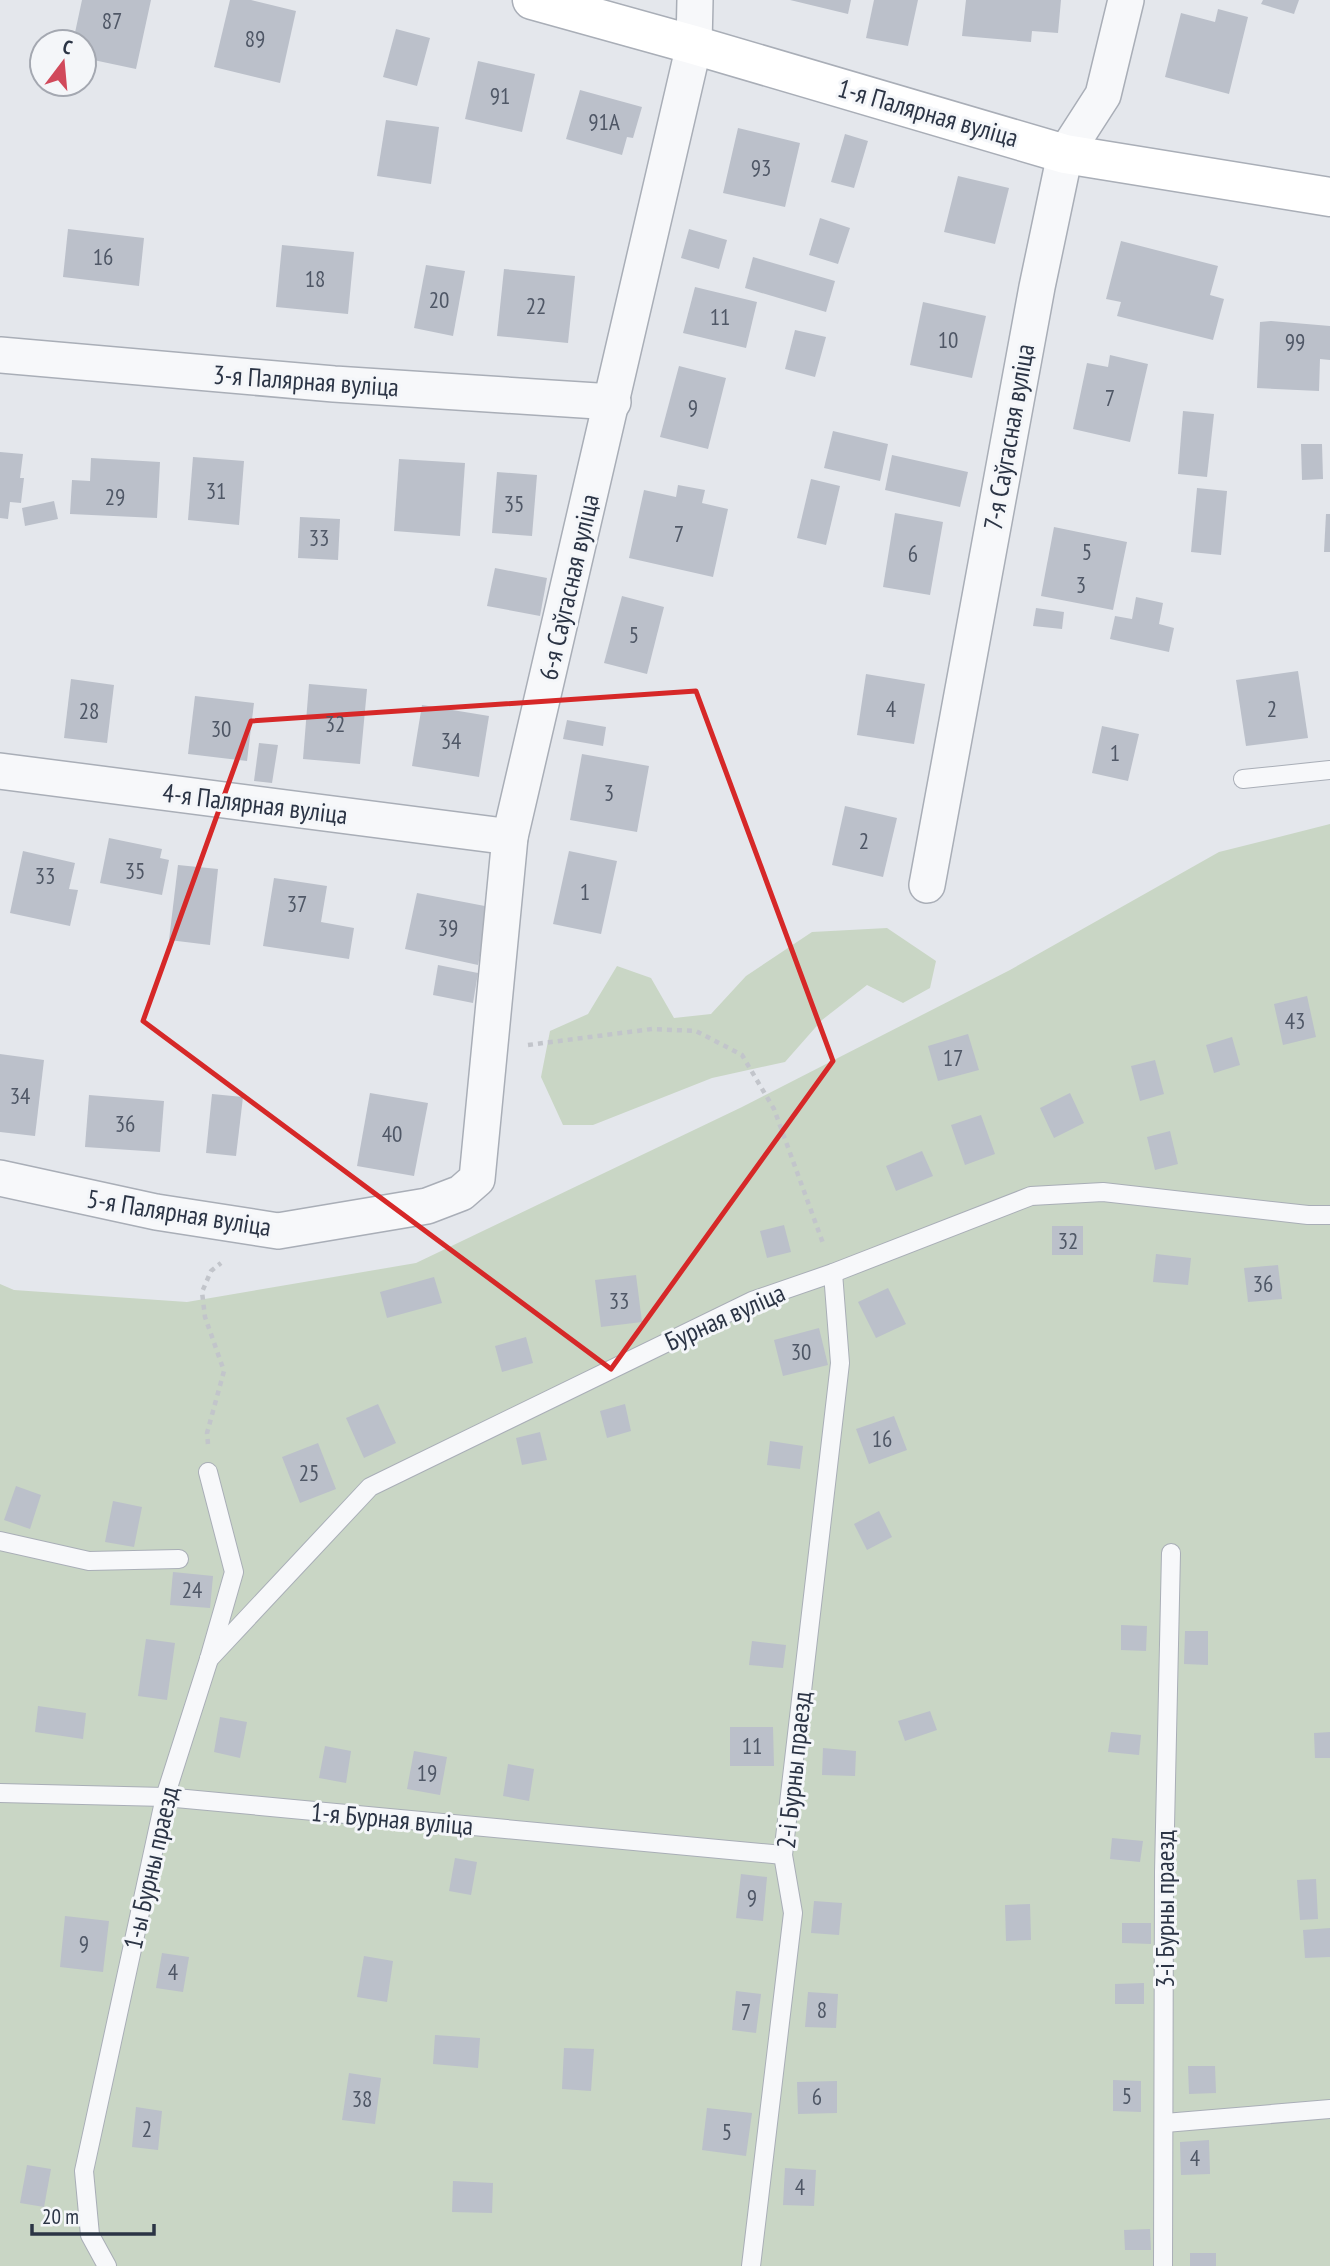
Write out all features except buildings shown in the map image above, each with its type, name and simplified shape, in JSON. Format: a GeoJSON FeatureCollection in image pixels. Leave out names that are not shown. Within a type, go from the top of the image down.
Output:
{"type":"FeatureCollection","features":[{"type":"Feature","properties":{"kind":"street","name":"1-я Палярная вуліца"},"geometry":{"type":"LineString","coordinates":[[532,0],[1065,154],[1330,197]]}},
{"type":"Feature","properties":{"kind":"street","name":"6-я Саўгасная вуліца"},"geometry":{"type":"LineString","coordinates":[[477,1179],[510,836],[694,45],[695,0]]}},
{"type":"Feature","properties":{"kind":"street","name":"7-я Саўгасная вуліца"},"geometry":{"type":"LineString","coordinates":[[927,885],[1034,301],[1065,154],[1102,95],[1126,0]]}},
{"type":"Feature","properties":{"kind":"street","name":"3-я Палярная вуліца"},"geometry":{"type":"LineString","coordinates":[[0,355],[334,384],[613,402]]}},
{"type":"Feature","properties":{"kind":"street","name":"4-я Палярная вуліца"},"geometry":{"type":"LineString","coordinates":[[0,771],[510,836]]}},
{"type":"Feature","properties":{"kind":"street","name":"5-я Палярная вуліца"},"geometry":{"type":"LineString","coordinates":[[0,1178],[156,1212],[278,1231],[427,1206],[461,1193],[477,1179]]}},
{"type":"Feature","properties":{"kind":"lane"},"geometry":{"type":"LineString","coordinates":[[1243,779],[1330,770]]}},
{"type":"Feature","properties":{"kind":"lane","name":"Бурная вуліца"},"geometry":{"type":"LineString","coordinates":[[209,1659],[370,1487],[752,1301],[833,1273],[1031,1196],[1103,1192],[1308,1215],[1330,1215]]}},
{"type":"Feature","properties":{"kind":"lane","name":"2-і Бурны праезд"},"geometry":{"type":"LineString","coordinates":[[751,2266],[793,1913],[783,1855],[840,1363],[833,1273]]}},
{"type":"Feature","properties":{"kind":"lane","name":"1-ы Бурны праезд"},"geometry":{"type":"LineString","coordinates":[[107,2266],[90,2235],[84,2171],[164,1797],[234,1572],[208,1472]]}},
{"type":"Feature","properties":{"kind":"lane"},"geometry":{"type":"LineString","coordinates":[[0,1541],[89,1562],[179,1559]]}},
{"type":"Feature","properties":{"kind":"lane","name":"3-і Бурны праезд"},"geometry":{"type":"LineString","coordinates":[[1163,2266],[1164,1872],[1171,1553]]}},
{"type":"Feature","properties":{"kind":"lane","name":"1-я Бурная вуліца"},"geometry":{"type":"LineString","coordinates":[[0,1793],[164,1797],[783,1855]]}},
{"type":"Feature","properties":{"kind":"lane"},"geometry":{"type":"LineString","coordinates":[[1165,2123],[1330,2109]]}},
{"type":"Feature","properties":{"kind":"path"},"geometry":{"type":"LineString","coordinates":[[522,1046],[652,1030],[695,1031],[743,1055],[774,1109],[833,1273]]}},
{"type":"Feature","properties":{"kind":"path"},"geometry":{"type":"LineString","coordinates":[[208,1472],[207,1433],[224,1371],[205,1317],[202,1292],[211,1271],[261,1228]]}},
{"type":"Feature","properties":{"kind":"highlighted area"},"geometry":{"type":"Polygon","coordinates":[[[696,691],[833,1061],[611,1369],[143,1021],[251,721],[696,691]]]}},
{"type":"Feature","properties":{"kind":"green space"},"geometry":{"type":"Polygon","coordinates":[[[1330,824],[1330,2266],[0,2266],[0,1284],[14,1290],[187,1302],[416,1263],[742,1107],[1010,970],[1219,852],[1330,824]]]}},
{"type":"Feature","properties":{"kind":"green space"},"geometry":{"type":"Polygon","coordinates":[[[887,928],[936,961],[930,988],[903,1003],[867,985],[822,1020],[785,1062],[712,1078],[593,1125],[563,1125],[541,1077],[550,1031],[588,1014],[617,966],[651,978],[674,1018],[711,1014],[746,976],[812,932],[887,928]]]}}]}
